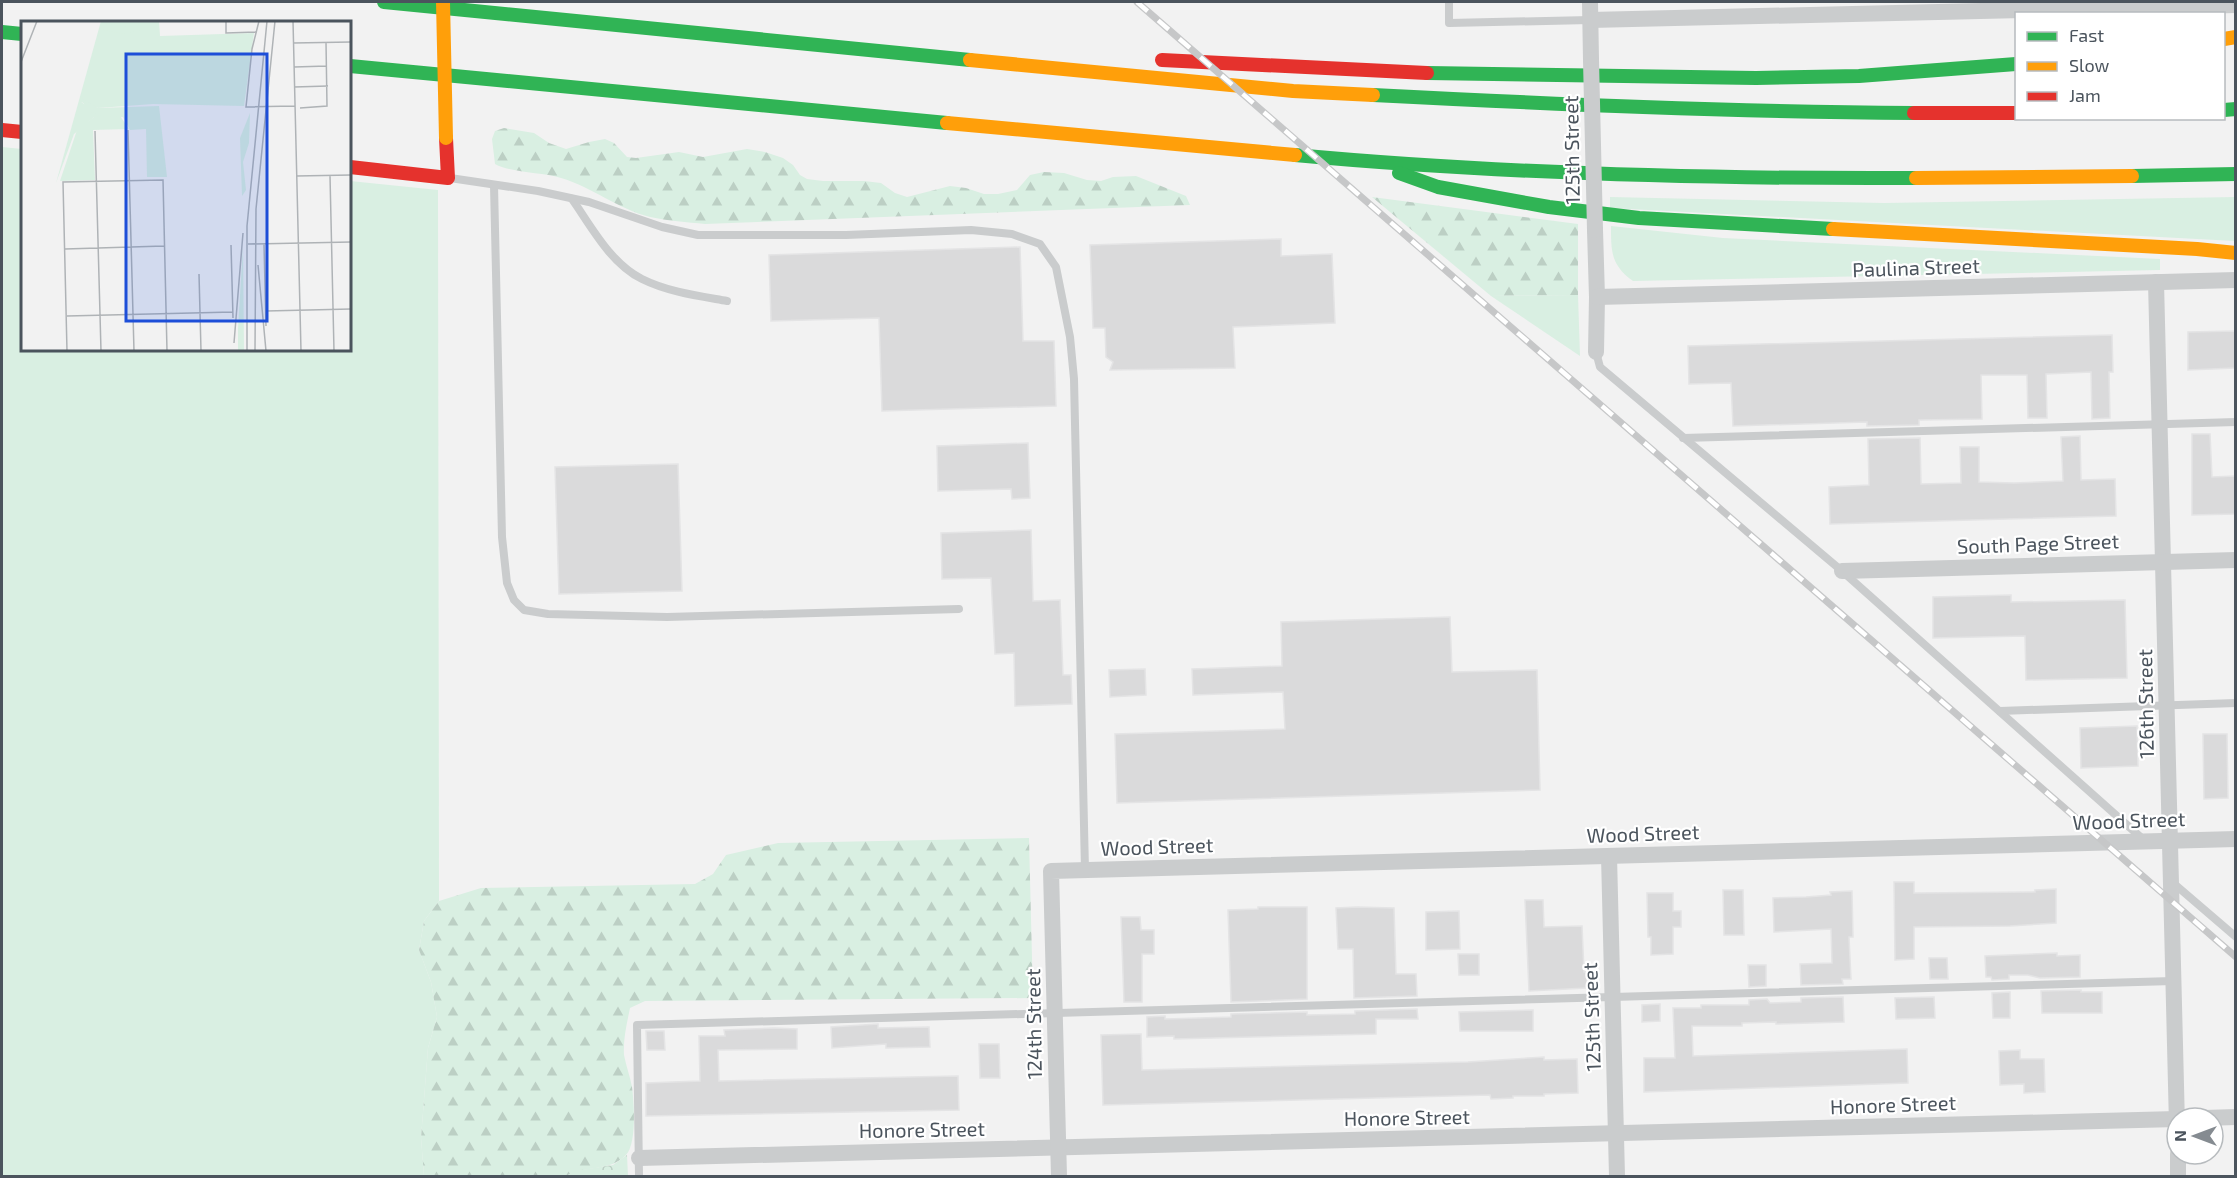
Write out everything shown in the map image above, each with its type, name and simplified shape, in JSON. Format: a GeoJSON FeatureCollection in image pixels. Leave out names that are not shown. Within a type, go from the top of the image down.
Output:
{"type":"FeatureCollection","features":[{"type":"Feature","properties":{"kind":"main road"},"geometry":{"type":"LineString","coordinates":[[384,2],[948,59],[1316,93],[1570,105],[1790,111],[2015,113]]}},
{"type":"Feature","properties":{"kind":"main road"},"geometry":{"type":"LineString","coordinates":[[351,167],[448,178],[443,2]]}},
{"type":"Feature","properties":{"kind":"main road"},"geometry":{"type":"LineString","coordinates":[[948,59],[1102,59]]}},
{"type":"Feature","properties":{"kind":"main road"},"geometry":{"type":"LineString","coordinates":[[1150,59],[1458,74],[1745,78],[1859,76],[2015,64]]}},
{"type":"Feature","properties":{"kind":"main road"},"geometry":{"type":"LineString","coordinates":[[351,66],[1369,162],[1619,174],[1801,178],[1982,179],[2235,174]]}},
{"type":"Feature","properties":{"kind":"main road"},"geometry":{"type":"LineString","coordinates":[[2,130],[21,132]]}},
{"type":"Feature","properties":{"kind":"main road"},"geometry":{"type":"LineString","coordinates":[[1369,162],[1438,188],[1549,207],[1639,218],[2235,253]]}},
{"type":"Feature","properties":{"kind":"street","name":"125th Street"},"geometry":{"type":"LineString","coordinates":[[1590,2],[1597,297],[1596,352]]}},
{"type":"Feature","properties":{"kind":"street"},"geometry":{"type":"LineString","coordinates":[[1590,20],[2148,4],[2235,4]]}},
{"type":"Feature","properties":{"kind":"street","name":"Paulina Street"},"geometry":{"type":"LineString","coordinates":[[1597,297],[2235,280]]}},
{"type":"Feature","properties":{"kind":"street","name":"126th Street"},"geometry":{"type":"LineString","coordinates":[[2156,282],[2177,1106]]}},
{"type":"Feature","properties":{"kind":"street","name":"South Page Street"},"geometry":{"type":"LineString","coordinates":[[1842,571],[2235,560]]}},
{"type":"Feature","properties":{"kind":"street","name":"Wood Street"},"geometry":{"type":"LineString","coordinates":[[1051,871],[2235,839]]}},
{"type":"Feature","properties":{"kind":"street","name":"125th Street"},"geometry":{"type":"LineString","coordinates":[[1609,856],[1617,1176]]}},
{"type":"Feature","properties":{"kind":"street","name":"124th Street"},"geometry":{"type":"LineString","coordinates":[[1051,871],[1059,1176]]}},
{"type":"Feature","properties":{"kind":"street","name":"Honore Street"},"geometry":{"type":"LineString","coordinates":[[639,1158],[2165,1119]]}},
{"type":"Feature","properties":{"kind":"lane"},"geometry":{"type":"LineString","coordinates":[[1449,2],[1449,23],[1590,20]]}},
{"type":"Feature","properties":{"kind":"lane"},"geometry":{"type":"LineString","coordinates":[[448,178],[572,199],[698,236],[971,230],[1012,234],[1040,244],[1056,267],[1074,379],[1085,870]]}},
{"type":"Feature","properties":{"kind":"lane"},"geometry":{"type":"LineString","coordinates":[[494,185],[502,537],[507,584],[514,600],[524,610],[548,614],[667,618],[959,609]]}},
{"type":"Feature","properties":{"kind":"lane"},"geometry":{"type":"LineString","coordinates":[[572,199],[611,253],[641,278],[687,294],[727,301]]}},
{"type":"Feature","properties":{"kind":"lane"},"geometry":{"type":"LineString","coordinates":[[1596,352],[1600,367],[1842,571],[2145,841]]}},
{"type":"Feature","properties":{"kind":"lane"},"geometry":{"type":"LineString","coordinates":[[1683,438],[2235,422]]}},
{"type":"Feature","properties":{"kind":"lane"},"geometry":{"type":"LineString","coordinates":[[2000,711],[2235,704]]}},
{"type":"Feature","properties":{"kind":"lane"},"geometry":{"type":"LineString","coordinates":[[2171,882],[2235,937]]}},
{"type":"Feature","properties":{"kind":"lane"},"geometry":{"type":"LineString","coordinates":[[639,1176],[637,1025],[2174,981]]}},
{"type":"Feature","properties":{"kind":"green space"},"geometry":{"type":"Polygon","coordinates":[[[504,128],[534,133],[549,143],[566,149],[605,139],[614,143],[627,157],[636,158],[679,152],[703,157],[747,149],[765,152],[783,158],[807,179],[881,183],[895,193],[907,197],[950,186],[984,194],[998,194],[1017,190],[1030,175],[1044,172],[1064,173],[1087,180],[1101,181],[1113,177],[1136,176],[1186,196],[1190,205],[705,224],[678,221],[638,213],[561,178],[509,169],[495,164],[492,139],[495,131],[504,128]]]}},
{"type":"Feature","properties":{"kind":"green space"},"geometry":{"type":"Polygon","coordinates":[[[2,147],[21,149],[21,351],[351,351],[351,181],[438,190],[439,901],[424,921],[419,950],[431,982],[437,1017],[428,1048],[421,1138],[424,1176],[2,1176],[2,147]]]}},
{"type":"Feature","properties":{"kind":"green space"},"geometry":{"type":"Polygon","coordinates":[[[1372,197],[1578,224],[1578,295],[1491,296],[1372,197]]]}},
{"type":"Feature","properties":{"kind":"green space"},"geometry":{"type":"Polygon","coordinates":[[[1610,197],[1884,203],[2235,197],[2235,241],[1610,208],[1610,197]]]}},
{"type":"Feature","properties":{"kind":"green space"},"geometry":{"type":"Polygon","coordinates":[[[1611,226],[1723,238],[2160,259],[2160,270],[1633,281],[1616,263],[1611,243],[1611,226]]]}},
{"type":"Feature","properties":{"kind":"green space"},"geometry":{"type":"Polygon","coordinates":[[[1578,295],[1580,356],[1491,296],[1578,295]]]}},
{"type":"Feature","properties":{"kind":"green space"},"geometry":{"type":"Polygon","coordinates":[[[1029,838],[1033,998],[645,1001],[630,1008],[624,1043],[624,1055],[632,1087],[634,1122],[632,1142],[626,1155],[620,1160],[613,1164],[581,1170],[566,1176],[424,1176],[421,1138],[428,1048],[437,1017],[431,982],[419,950],[424,921],[439,901],[481,888],[695,884],[713,874],[726,855],[778,843],[1029,838]]]}},
{"type":"Feature","properties":{"kind":"green space"},"geometry":{"type":"Polygon","coordinates":[[[627,1155],[628,1176],[566,1176],[575,1171],[613,1165],[627,1155]]]}},
{"type":"Feature","properties":{"kind":"building"},"geometry":{"type":"Polygon","coordinates":[[[1281,239],[1281,256],[1332,254],[1335,323],[1233,327],[1235,368],[1110,370],[1113,362],[1106,357],[1105,328],[1093,328],[1090,245],[1281,239]]]}},
{"type":"Feature","properties":{"kind":"building"},"geometry":{"type":"Polygon","coordinates":[[[1020,247],[1023,341],[1054,341],[1056,406],[882,411],[879,318],[771,321],[769,255],[1020,247]]]}},
{"type":"Feature","properties":{"kind":"building"},"geometry":{"type":"Polygon","coordinates":[[[2235,331],[2235,368],[2188,370],[2188,332],[2235,331]]]}},
{"type":"Feature","properties":{"kind":"building"},"geometry":{"type":"Polygon","coordinates":[[[2112,335],[2113,372],[2109,372],[2110,418],[2092,419],[2091,372],[2046,374],[2047,418],[2028,418],[2027,375],[1981,375],[1982,419],[1919,420],[1919,425],[1867,426],[1867,422],[1733,426],[1731,383],[1689,384],[1688,346],[2112,335]]]}},
{"type":"Feature","properties":{"kind":"building"},"geometry":{"type":"Polygon","coordinates":[[[2192,434],[2210,434],[2212,477],[2235,476],[2235,514],[2192,515],[2192,434]]]}},
{"type":"Feature","properties":{"kind":"building"},"geometry":{"type":"Polygon","coordinates":[[[2080,436],[2081,480],[2115,479],[2116,516],[1830,524],[1829,487],[1869,485],[1868,439],[1920,438],[1921,484],[1961,483],[1960,447],[1979,447],[1979,482],[2014,483],[2063,481],[2061,437],[2080,436]]]}},
{"type":"Feature","properties":{"kind":"building"},"geometry":{"type":"Polygon","coordinates":[[[1028,443],[1030,498],[1012,499],[1011,489],[938,491],[937,446],[1028,443]]]}},
{"type":"Feature","properties":{"kind":"building"},"geometry":{"type":"Polygon","coordinates":[[[678,464],[682,591],[559,594],[555,467],[678,464]]]}},
{"type":"Feature","properties":{"kind":"building"},"geometry":{"type":"Polygon","coordinates":[[[1031,530],[1033,601],[1060,600],[1063,675],[1071,675],[1072,704],[1015,706],[1014,653],[995,654],[991,578],[942,579],[941,533],[1031,530]]]}},
{"type":"Feature","properties":{"kind":"building"},"geometry":{"type":"Polygon","coordinates":[[[2011,595],[2011,602],[2125,600],[2127,678],[2026,680],[2025,636],[1933,638],[1933,597],[2011,595]]]}},
{"type":"Feature","properties":{"kind":"building"},"geometry":{"type":"Polygon","coordinates":[[[1450,617],[1452,672],[1537,670],[1540,790],[1117,803],[1115,734],[1285,729],[1283,692],[1193,695],[1192,669],[1282,666],[1281,622],[1450,617]]]}},
{"type":"Feature","properties":{"kind":"building"},"geometry":{"type":"Polygon","coordinates":[[[1145,669],[1146,695],[1110,697],[1109,670],[1145,669]]]}},
{"type":"Feature","properties":{"kind":"building"},"geometry":{"type":"Polygon","coordinates":[[[2137,726],[2138,766],[2081,768],[2080,728],[2137,726]]]}},
{"type":"Feature","properties":{"kind":"building"},"geometry":{"type":"Polygon","coordinates":[[[2203,734],[2227,734],[2228,798],[2204,799],[2203,734]]]}},
{"type":"Feature","properties":{"kind":"building"},"geometry":{"type":"Polygon","coordinates":[[[1894,882],[1914,882],[1914,893],[2035,892],[2035,890],[2056,889],[2056,923],[1914,927],[1914,959],[1895,960],[1894,882]]]}},
{"type":"Feature","properties":{"kind":"building"},"geometry":{"type":"Polygon","coordinates":[[[1723,890],[1743,890],[1744,935],[1724,935],[1723,890]]]}},
{"type":"Feature","properties":{"kind":"building"},"geometry":{"type":"Polygon","coordinates":[[[1852,891],[1853,937],[1849,937],[1851,979],[1842,979],[1843,984],[1801,985],[1800,964],[1832,963],[1831,929],[1774,932],[1773,898],[1831,895],[1830,892],[1852,891]]]}},
{"type":"Feature","properties":{"kind":"building"},"geometry":{"type":"Polygon","coordinates":[[[1647,893],[1673,893],[1673,911],[1681,911],[1681,927],[1673,927],[1673,954],[1651,955],[1651,937],[1648,937],[1647,893]]]}},
{"type":"Feature","properties":{"kind":"building"},"geometry":{"type":"Polygon","coordinates":[[[1525,900],[1543,900],[1544,927],[1582,926],[1587,988],[1529,991],[1525,900]]]}},
{"type":"Feature","properties":{"kind":"building"},"geometry":{"type":"Polygon","coordinates":[[[1258,907],[1307,907],[1307,999],[1231,1002],[1228,910],[1258,909],[1258,907]]]}},
{"type":"Feature","properties":{"kind":"building"},"geometry":{"type":"Polygon","coordinates":[[[1336,908],[1394,908],[1396,974],[1416,974],[1417,996],[1354,998],[1353,949],[1338,949],[1336,908]]]}},
{"type":"Feature","properties":{"kind":"building"},"geometry":{"type":"Polygon","coordinates":[[[1459,911],[1460,949],[1426,950],[1426,912],[1459,911]]]}},
{"type":"Feature","properties":{"kind":"building"},"geometry":{"type":"Polygon","coordinates":[[[1121,917],[1140,917],[1141,930],[1154,930],[1154,954],[1142,954],[1142,1002],[1124,1002],[1121,917]]]}},
{"type":"Feature","properties":{"kind":"building"},"geometry":{"type":"Polygon","coordinates":[[[2057,953],[2057,956],[2080,955],[2080,977],[2040,978],[2028,975],[2009,975],[2009,979],[1992,980],[1991,977],[1986,977],[1985,956],[2057,953]]]}},
{"type":"Feature","properties":{"kind":"building"},"geometry":{"type":"Polygon","coordinates":[[[1458,954],[1479,954],[1479,975],[1459,975],[1458,954]]]}},
{"type":"Feature","properties":{"kind":"building"},"geometry":{"type":"Polygon","coordinates":[[[1929,958],[1947,958],[1948,979],[1930,979],[1929,958]]]}},
{"type":"Feature","properties":{"kind":"building"},"geometry":{"type":"Polygon","coordinates":[[[1748,965],[1766,965],[1766,986],[1749,987],[1748,965]]]}},
{"type":"Feature","properties":{"kind":"building"},"geometry":{"type":"Polygon","coordinates":[[[2081,990],[2081,992],[2102,992],[2102,1013],[2042,1013],[2041,991],[2081,990]]]}},
{"type":"Feature","properties":{"kind":"building"},"geometry":{"type":"Polygon","coordinates":[[[2010,992],[2010,1018],[1993,1018],[1992,993],[2010,992]]]}},
{"type":"Feature","properties":{"kind":"building"},"geometry":{"type":"Polygon","coordinates":[[[1843,997],[1844,1022],[1692,1026],[1693,1056],[1907,1049],[1908,1083],[1644,1092],[1644,1058],[1675,1058],[1673,1008],[1701,1008],[1701,1005],[1749,1005],[1749,1000],[1767,999],[1770,1003],[1801,1002],[1801,998],[1843,997]]]}},
{"type":"Feature","properties":{"kind":"building"},"geometry":{"type":"Polygon","coordinates":[[[1934,997],[1935,1018],[1896,1019],[1895,998],[1934,997]]]}},
{"type":"Feature","properties":{"kind":"building"},"geometry":{"type":"Polygon","coordinates":[[[1660,1004],[1660,1021],[1642,1022],[1642,1005],[1660,1004]]]}},
{"type":"Feature","properties":{"kind":"building"},"geometry":{"type":"Polygon","coordinates":[[[1417,1009],[1418,1019],[1376,1019],[1376,1034],[1174,1039],[1174,1036],[1147,1037],[1147,1017],[1200,1018],[1231,1017],[1231,1014],[1307,1012],[1307,1015],[1355,1014],[1355,1011],[1417,1009]]]}},
{"type":"Feature","properties":{"kind":"building"},"geometry":{"type":"Polygon","coordinates":[[[1533,1010],[1533,1031],[1460,1031],[1459,1012],[1533,1010]]]}},
{"type":"Feature","properties":{"kind":"building"},"geometry":{"type":"Polygon","coordinates":[[[878,1024],[878,1028],[929,1027],[930,1047],[886,1048],[886,1044],[832,1048],[831,1027],[878,1024]]]}},
{"type":"Feature","properties":{"kind":"building"},"geometry":{"type":"Polygon","coordinates":[[[797,1029],[797,1049],[718,1050],[719,1081],[958,1076],[959,1110],[646,1116],[646,1083],[700,1081],[699,1036],[725,1036],[724,1030],[797,1029]]]}},
{"type":"Feature","properties":{"kind":"building"},"geometry":{"type":"Polygon","coordinates":[[[646,1031],[664,1031],[665,1050],[647,1050],[646,1031]]]}},
{"type":"Feature","properties":{"kind":"building"},"geometry":{"type":"Polygon","coordinates":[[[1141,1034],[1142,1070],[1468,1062],[1544,1057],[1544,1060],[1577,1059],[1578,1093],[1491,1099],[1490,1095],[1103,1105],[1101,1035],[1141,1034]]]}},
{"type":"Feature","properties":{"kind":"building"},"geometry":{"type":"Polygon","coordinates":[[[979,1044],[999,1044],[1000,1078],[980,1078],[979,1044]]]}},
{"type":"Feature","properties":{"kind":"building"},"geometry":{"type":"Polygon","coordinates":[[[2020,1050],[2020,1059],[2044,1059],[2045,1092],[2024,1093],[2024,1084],[2000,1085],[1999,1051],[2020,1050]]]}},
{"type":"Feature","properties":{"kind":"railway"},"geometry":{"type":"LineString","coordinates":[[1137,2],[2236,957]]}},
{"type":"Feature","properties":{"kind":"traffic: fast"},"geometry":{"type":"LineString","coordinates":[[384,2],[970,60]]}},
{"type":"Feature","properties":{"kind":"traffic: fast"},"geometry":{"type":"LineString","coordinates":[[2,32],[21,34]]}},
{"type":"Feature","properties":{"kind":"traffic: fast"},"geometry":{"type":"LineString","coordinates":[[1427,73],[1756,78],[1859,76],[2015,64]]}},
{"type":"Feature","properties":{"kind":"traffic: fast"},"geometry":{"type":"LineString","coordinates":[[351,66],[947,123]]}},
{"type":"Feature","properties":{"kind":"traffic: fast"},"geometry":{"type":"LineString","coordinates":[[1373,95],[1643,107],[1914,113]]}},
{"type":"Feature","properties":{"kind":"traffic: fast"},"geometry":{"type":"LineString","coordinates":[[2225,110],[2236,109]]}},
{"type":"Feature","properties":{"kind":"traffic: fast"},"geometry":{"type":"LineString","coordinates":[[1295,155],[1450,167],[1605,174],[1761,178],[1916,178]]}},
{"type":"Feature","properties":{"kind":"traffic: fast"},"geometry":{"type":"LineString","coordinates":[[1399,173],[1438,187],[1549,207],[1639,218],[1833,229]]}},
{"type":"Feature","properties":{"kind":"traffic: fast"},"geometry":{"type":"LineString","coordinates":[[2132,176],[2236,174]]}},
{"type":"Feature","properties":{"kind":"traffic: slow"},"geometry":{"type":"LineString","coordinates":[[443,2],[446,138]]}},
{"type":"Feature","properties":{"kind":"traffic: slow"},"geometry":{"type":"LineString","coordinates":[[2225,39],[2236,37]]}},
{"type":"Feature","properties":{"kind":"traffic: slow"},"geometry":{"type":"LineString","coordinates":[[970,60],[1293,91],[1373,95]]}},
{"type":"Feature","properties":{"kind":"traffic: slow"},"geometry":{"type":"LineString","coordinates":[[947,123],[1295,155]]}},
{"type":"Feature","properties":{"kind":"traffic: slow"},"geometry":{"type":"LineString","coordinates":[[1916,178],[2132,176]]}},
{"type":"Feature","properties":{"kind":"traffic: slow"},"geometry":{"type":"LineString","coordinates":[[1833,229],[2236,253]]}},
{"type":"Feature","properties":{"kind":"traffic: jam"},"geometry":{"type":"LineString","coordinates":[[1162,60],[1427,73]]}},
{"type":"Feature","properties":{"kind":"traffic: jam"},"geometry":{"type":"LineString","coordinates":[[1914,113],[2015,113]]}},
{"type":"Feature","properties":{"kind":"traffic: jam"},"geometry":{"type":"LineString","coordinates":[[2,130],[21,132]]}},
{"type":"Feature","properties":{"kind":"traffic: jam"},"geometry":{"type":"LineString","coordinates":[[351,167],[448,178],[446,138]]}}]}
